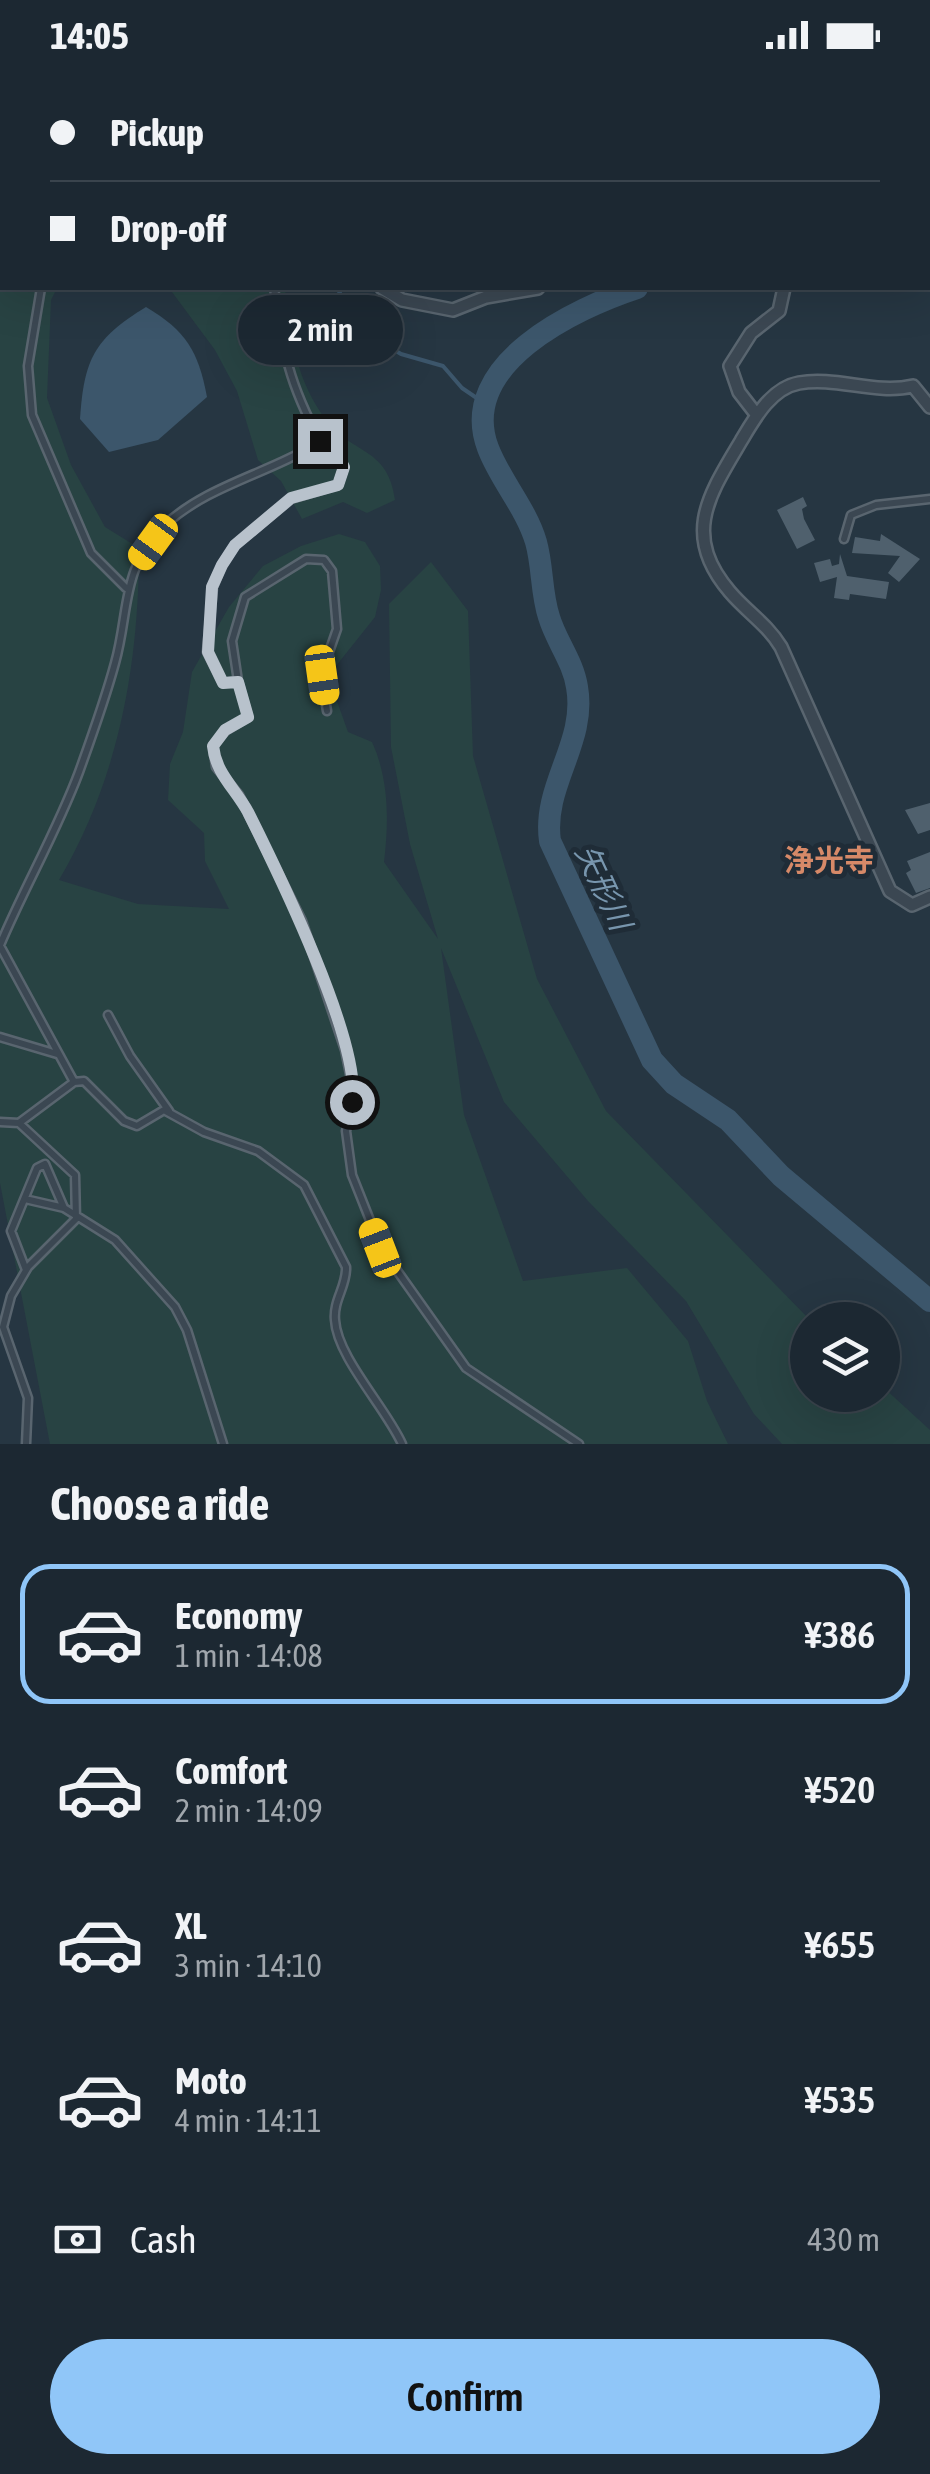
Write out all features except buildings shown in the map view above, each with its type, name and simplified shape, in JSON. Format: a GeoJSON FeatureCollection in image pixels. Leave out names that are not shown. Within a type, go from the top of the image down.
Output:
{"type":"FeatureCollection","features":[{"type":"Feature","properties":{"kind":"street"},"geometry":{"type":"LineString","coordinates":[[385,290],[402,300],[453,310],[486,297],[526,290]]}},
{"type":"Feature","properties":{"kind":"street"},"geometry":{"type":"LineString","coordinates":[[756,414],[739,392],[730,366],[751,333],[779,311],[784,290]]}},
{"type":"Feature","properties":{"kind":"street"},"geometry":{"type":"LineString","coordinates":[[930,407],[912,386],[896,390],[808,382],[785,388],[756,414],[721,468],[700,533],[702,546],[728,591],[768,625],[781,648],[890,891],[912,905],[930,897]]}},
{"type":"Feature","properties":{"kind":"lane"},"geometry":{"type":"LineString","coordinates":[[41,290],[28,366],[32,415],[91,553],[126,588]]}},
{"type":"Feature","properties":{"kind":"lane"},"geometry":{"type":"LineString","coordinates":[[274,290],[284,362],[320,441]]}},
{"type":"Feature","properties":{"kind":"lane"},"geometry":{"type":"LineString","coordinates":[[74,1082],[0,945],[81,766],[115,666],[124,628],[126,588],[166,524],[244,474],[320,441],[332,445],[344,467],[338,485],[291,498],[235,545],[212,587],[208,652],[223,683],[238,682]]}},
{"type":"Feature","properties":{"kind":"lane"},"geometry":{"type":"LineString","coordinates":[[844,540],[851,514],[876,505],[930,499]]}},
{"type":"Feature","properties":{"kind":"lane"},"geometry":{"type":"LineString","coordinates":[[326,711],[322,675],[336,629],[332,571],[324,560],[306,559],[245,597],[232,641],[248,717],[225,730],[213,746],[216,768],[239,795],[302,921],[345,1050],[354,1094],[346,1131],[352,1175],[380,1248],[466,1368],[579,1444]]}},
{"type":"Feature","properties":{"kind":"lane"},"geometry":{"type":"LineString","coordinates":[[108,1015],[130,1056],[169,1112],[204,1132],[258,1152],[304,1185],[346,1267],[347,1279],[335,1304],[336,1329],[402,1444]]}},
{"type":"Feature","properties":{"kind":"lane"},"geometry":{"type":"LineString","coordinates":[[0,1036],[8,1043],[58,1054]]}},
{"type":"Feature","properties":{"kind":"lane"},"geometry":{"type":"LineString","coordinates":[[0,1122],[19,1122],[74,1082],[84,1081],[124,1121],[137,1126],[169,1112]]}},
{"type":"Feature","properties":{"kind":"lane"},"geometry":{"type":"LineString","coordinates":[[19,1122],[75,1174],[76,1220],[26,1270],[11,1296],[3,1326],[28,1398],[26,1444]]}},
{"type":"Feature","properties":{"kind":"lane"},"geometry":{"type":"LineString","coordinates":[[26,1270],[11,1231],[37,1168],[45,1164],[64,1208],[76,1220],[116,1240],[174,1306],[187,1330],[222,1444]]}},
{"type":"Feature","properties":{"kind":"lane"},"geometry":{"type":"LineString","coordinates":[[24,1199],[64,1208]]}},
{"type":"Feature","properties":{"kind":"green space"},"geometry":{"type":"Polygon","coordinates":[[[0,290],[56,290],[51,300],[47,398],[71,465],[105,527],[139,548],[135,635],[122,720],[97,802],[59,880],[138,904],[229,909],[205,861],[204,833],[168,800],[170,764],[183,732],[192,672],[229,607],[263,566],[301,546],[339,534],[365,542],[380,566],[381,590],[375,617],[328,676],[348,732],[372,742],[378,756],[386,801],[384,862],[438,939],[410,844],[391,747],[389,604],[431,562],[468,611],[473,756],[537,979],[606,1111],[792,1302],[790,1412],[900,1412],[900,1403],[930,1430],[930,1444],[782,1444],[754,1414],[686,1301],[588,1201],[504,1102],[441,948],[464,1115],[523,1281],[627,1268],[688,1341],[707,1401],[728,1444],[50,1444],[0,1183],[0,290]]]}},
{"type":"Feature","properties":{"kind":"green space"},"geometry":{"type":"Polygon","coordinates":[[[170,290],[285,290],[292,341],[316,406],[337,432],[385,470],[395,500],[367,513],[343,502],[302,519],[281,481],[258,460],[237,391],[215,350],[170,290]]]}},
{"type":"Feature","properties":{"kind":"water"},"geometry":{"type":"Polygon","coordinates":[[[146,307],[188,343],[207,397],[158,440],[109,452],[80,419],[85,381],[103,341],[146,307]]]}},
{"type":"Feature","properties":{"kind":"waterway"},"geometry":{"type":"LineString","coordinates":[[338,290],[366,333],[401,354],[443,366],[462,388],[484,403]]}},
{"type":"Feature","properties":{"kind":"waterway","name":"矢形川"},"geometry":{"type":"LineString","coordinates":[[631,290],[583,310],[528,344],[505,366],[489,390],[483,418],[488,448],[536,542],[549,617],[577,687],[576,727],[552,801],[550,841],[652,1060],[674,1084],[728,1120],[781,1176],[930,1301]]}},
{"type":"Feature","properties":{"kind":"district","name":"浄光寺"},"geometry":{"type":"Point","coordinates":[829,860]}},
{"type":"Feature","properties":{"kind":"route"},"geometry":{"type":"LineString","coordinates":[[320,441],[332,445],[344,467],[338,485],[291,498],[235,545],[212,587],[208,652],[223,683],[238,682],[248,717],[225,730],[213,746],[216,768],[239,795],[302,921],[345,1050],[354,1094],[352,1102]]}}]}
